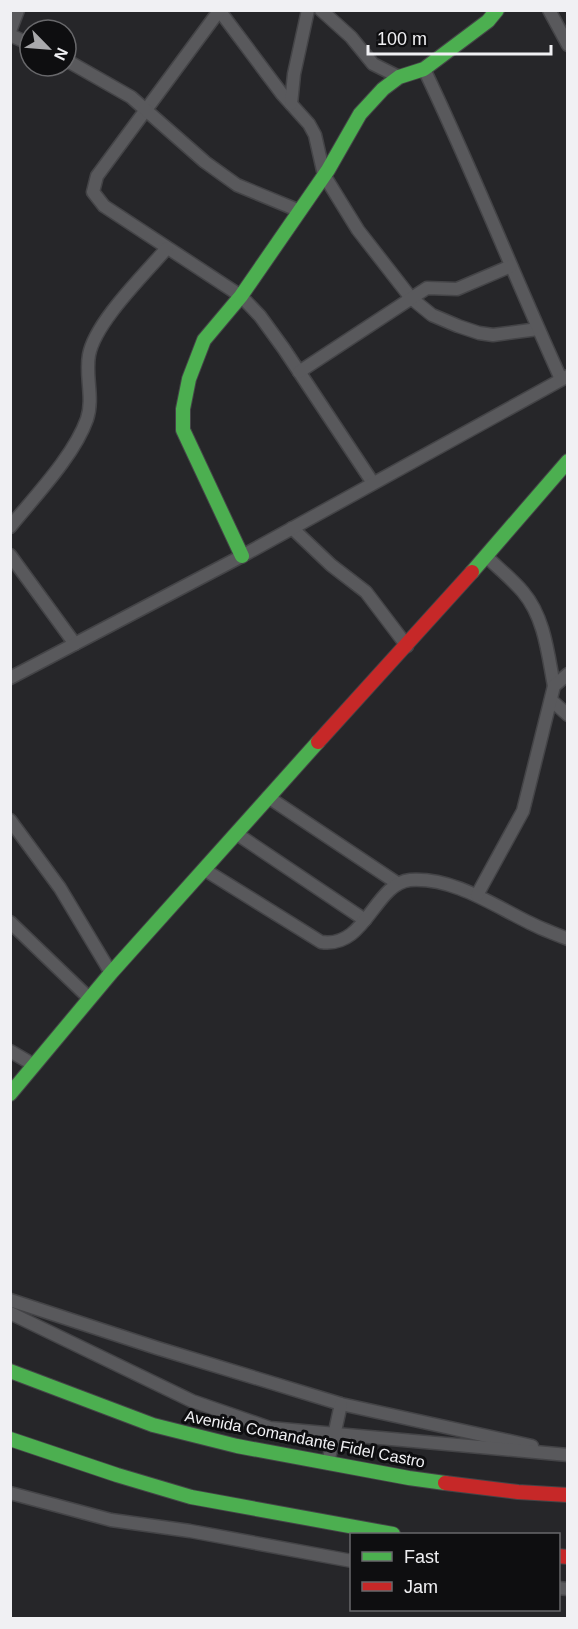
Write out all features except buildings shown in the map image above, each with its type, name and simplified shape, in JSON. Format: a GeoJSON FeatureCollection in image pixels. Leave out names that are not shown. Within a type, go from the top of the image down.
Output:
{"type":"FeatureCollection","features":[{"type":"Feature","properties":{"kind":"main road"},"geometry":{"type":"LineString","coordinates":[[242,556],[183,430],[182,420],[189,379],[197,353],[204,339],[241,296],[324,176],[360,114],[377,94],[399,77],[424,69],[481,27],[497,10]]}},
{"type":"Feature","properties":{"kind":"main road"},"geometry":{"type":"LineString","coordinates":[[10,1094],[89,998],[268,797],[407,646],[567,461]]}},
{"type":"Feature","properties":{"kind":"main road","name":"Avenida Comandante Fidel Castro"},"geometry":{"type":"LineString","coordinates":[[10,1371],[153,1425],[237,1446],[408,1479],[518,1492],[567,1495]]}},
{"type":"Feature","properties":{"kind":"main road"},"geometry":{"type":"LineString","coordinates":[[10,1439],[191,1497],[388,1533]]}},
{"type":"Feature","properties":{"kind":"street"},"geometry":{"type":"LineString","coordinates":[[10,31],[18,10]]}},
{"type":"Feature","properties":{"kind":"street"},"geometry":{"type":"LineString","coordinates":[[291,104],[294,74],[308,10]]}},
{"type":"Feature","properties":{"kind":"street"},"geometry":{"type":"LineString","coordinates":[[321,10],[351,37],[373,64],[399,77]]}},
{"type":"Feature","properties":{"kind":"street"},"geometry":{"type":"LineString","coordinates":[[549,10],[567,45]]}},
{"type":"Feature","properties":{"kind":"street"},"geometry":{"type":"LineString","coordinates":[[373,483],[260,316],[241,296],[104,206],[93,192],[97,176],[219,11],[309,124],[315,135],[324,176],[358,230],[411,298],[432,315],[479,333],[493,335],[538,329]]}},
{"type":"Feature","properties":{"kind":"street"},"geometry":{"type":"LineString","coordinates":[[78,66],[107,82],[148,110],[205,162],[237,185],[300,211]]}},
{"type":"Feature","properties":{"kind":"street"},"geometry":{"type":"LineString","coordinates":[[10,678],[242,556],[564,377],[538,329],[459,143],[424,69]]}},
{"type":"Feature","properties":{"kind":"street"},"geometry":{"type":"LineString","coordinates":[[10,527],[69,453],[87,420],[90,404],[87,367],[89,353],[96,337],[108,318],[167,248]]}},
{"type":"Feature","properties":{"kind":"street"},"geometry":{"type":"LineString","coordinates":[[299,372],[427,288],[457,289],[511,266]]}},
{"type":"Feature","properties":{"kind":"street"},"geometry":{"type":"LineString","coordinates":[[292,528],[331,565],[366,592],[407,646]]}},
{"type":"Feature","properties":{"kind":"street"},"geometry":{"type":"LineString","coordinates":[[10,555],[75,644]]}},
{"type":"Feature","properties":{"kind":"street"},"geometry":{"type":"LineString","coordinates":[[477,895],[523,811],[554,687],[544,634],[530,602],[523,592],[486,556]]}},
{"type":"Feature","properties":{"kind":"street"},"geometry":{"type":"LineString","coordinates":[[554,687],[567,674]]}},
{"type":"Feature","properties":{"kind":"street"},"geometry":{"type":"LineString","coordinates":[[551,700],[567,715]]}},
{"type":"Feature","properties":{"kind":"street"},"geometry":{"type":"LineString","coordinates":[[268,797],[398,883]]}},
{"type":"Feature","properties":{"kind":"street"},"geometry":{"type":"LineString","coordinates":[[10,820],[60,888],[111,973]]}},
{"type":"Feature","properties":{"kind":"street"},"geometry":{"type":"LineString","coordinates":[[237,834],[365,920]]}},
{"type":"Feature","properties":{"kind":"street"},"geometry":{"type":"LineString","coordinates":[[205,870],[321,942],[333,944],[354,932],[398,883],[410,880],[434,882],[477,895],[532,924],[567,939]]}},
{"type":"Feature","properties":{"kind":"street"},"geometry":{"type":"LineString","coordinates":[[10,922],[89,998]]}},
{"type":"Feature","properties":{"kind":"street"},"geometry":{"type":"LineString","coordinates":[[10,1051],[34,1065]]}},
{"type":"Feature","properties":{"kind":"street"},"geometry":{"type":"LineString","coordinates":[[10,1300],[341,1404],[567,1455]]}},
{"type":"Feature","properties":{"kind":"street"},"geometry":{"type":"LineString","coordinates":[[10,1313],[192,1401],[270,1428],[567,1455]]}},
{"type":"Feature","properties":{"kind":"street"},"geometry":{"type":"LineString","coordinates":[[328,1463],[341,1404]]}},
{"type":"Feature","properties":{"kind":"street"},"geometry":{"type":"LineString","coordinates":[[10,1493],[111,1520],[190,1531],[350,1561]]}},
{"type":"Feature","properties":{"kind":"traffic: fast"},"geometry":{"type":"LineString","coordinates":[[242,556],[183,430],[183,409],[189,379],[204,340],[241,296],[328,170],[360,114],[383,89],[399,77],[424,69],[488,21],[497,10]]}},
{"type":"Feature","properties":{"kind":"traffic: fast"},"geometry":{"type":"LineString","coordinates":[[472,572],[568,461]]}},
{"type":"Feature","properties":{"kind":"traffic: fast"},"geometry":{"type":"LineString","coordinates":[[10,1094],[111,973],[318,742]]}},
{"type":"Feature","properties":{"kind":"traffic: fast"},"geometry":{"type":"LineString","coordinates":[[10,1371],[153,1425],[237,1446],[445,1483]]}},
{"type":"Feature","properties":{"kind":"traffic: fast"},"geometry":{"type":"LineString","coordinates":[[10,1439],[191,1497],[388,1533]]}},
{"type":"Feature","properties":{"kind":"traffic: jam"},"geometry":{"type":"LineString","coordinates":[[318,742],[472,572]]}},
{"type":"Feature","properties":{"kind":"traffic: jam"},"geometry":{"type":"LineString","coordinates":[[445,1483],[518,1492],[568,1495]]}},
{"type":"Feature","properties":{"kind":"traffic: jam"},"geometry":{"type":"LineString","coordinates":[[560,1556],[568,1557]]}}]}
